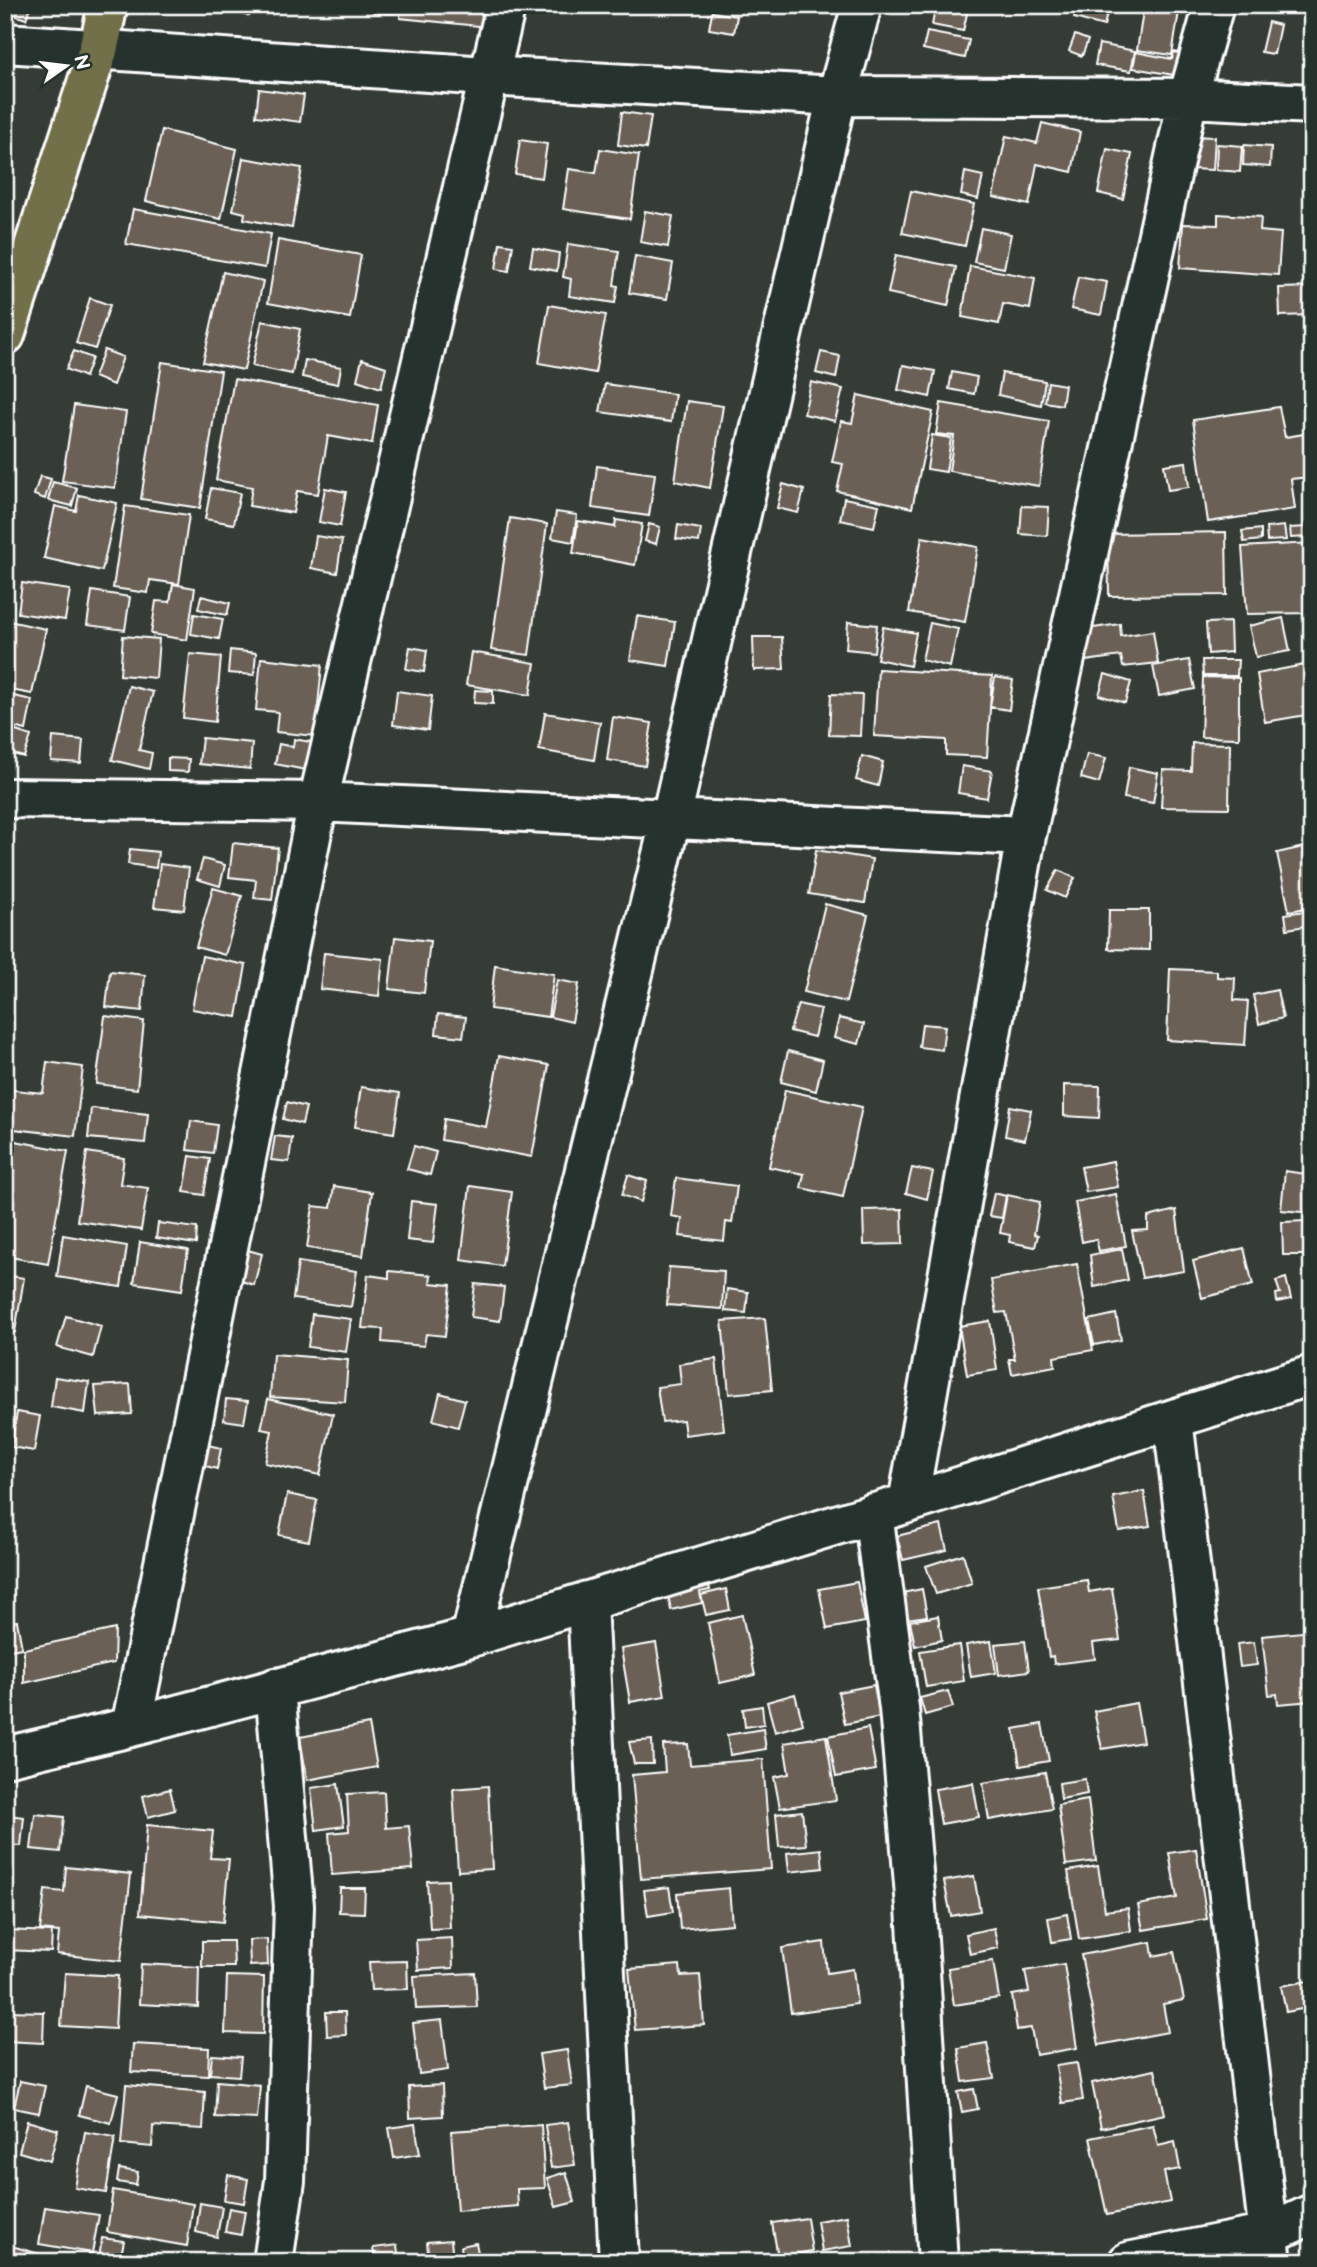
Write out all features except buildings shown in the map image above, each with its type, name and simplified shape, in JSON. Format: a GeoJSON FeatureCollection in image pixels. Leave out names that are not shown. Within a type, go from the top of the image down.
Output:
{"type":"FeatureCollection","features":[{"type":"Feature","properties":{"kind":"main road"},"geometry":{"type":"LineString","coordinates":[[5,335],[98,50],[108,5]]}},
{"type":"Feature","properties":{"kind":"street"},"geometry":{"type":"LineString","coordinates":[[131,1727],[318,802],[487,76],[506,5]]}},
{"type":"Feature","properties":{"kind":"street"},"geometry":{"type":"LineString","coordinates":[[471,1637],[671,818],[837,96],[862,5]]}},
{"type":"Feature","properties":{"kind":"street"},"geometry":{"type":"LineString","coordinates":[[938,2262],[916,1908],[900,1721],[890,1508],[1026,836],[1188,98],[1214,5]]}},
{"type":"Feature","properties":{"kind":"street"},"geometry":{"type":"LineString","coordinates":[[5,43],[487,76],[837,96],[1188,98],[1312,104]]}},
{"type":"Feature","properties":{"kind":"street"},"geometry":{"type":"LineString","coordinates":[[5,797],[318,802],[1026,836]]}},
{"type":"Feature","properties":{"kind":"street"},"geometry":{"type":"LineString","coordinates":[[5,1757],[131,1727],[471,1637],[1312,1375]]}},
{"type":"Feature","properties":{"kind":"street"},"geometry":{"type":"LineString","coordinates":[[1173,1419],[1270,2248]]}},
{"type":"Feature","properties":{"kind":"street"},"geometry":{"type":"LineString","coordinates":[[587,1601],[619,2262]]}},
{"type":"Feature","properties":{"kind":"street"},"geometry":{"type":"LineString","coordinates":[[273,2262],[285,2181],[294,1906],[275,1688]]}},
{"type":"Feature","properties":{"kind":"street"},"geometry":{"type":"LineString","coordinates":[[1129,2262],[1270,2248],[1312,2214]]}}]}
